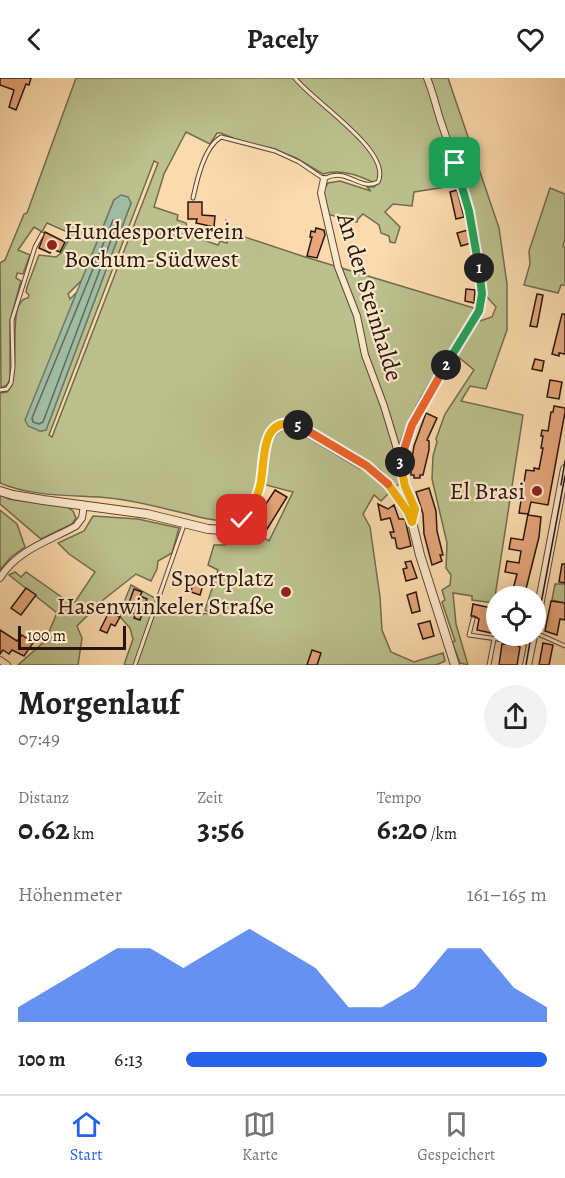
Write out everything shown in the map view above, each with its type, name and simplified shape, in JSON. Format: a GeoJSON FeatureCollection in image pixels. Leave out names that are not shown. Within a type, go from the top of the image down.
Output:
{"type":"FeatureCollection","features":[{"type":"Feature","properties":{"kind":"street"},"geometry":{"type":"LineString","coordinates":[[400,460],[421,407],[475,320],[482,294],[469,211],[427,78]]}},
{"type":"Feature","properties":{"kind":"street","name":"An der Steinhalde"},"geometry":{"type":"LineString","coordinates":[[324,179],[321,193],[338,267],[357,316],[365,356],[390,423],[405,486],[415,509],[412,522]]}},
{"type":"Feature","properties":{"kind":"street"},"geometry":{"type":"LineString","coordinates":[[0,490],[13,495],[43,500],[147,514],[208,530],[220,530],[232,527],[242,520],[253,506],[260,488],[267,438],[277,427],[288,423],[299,425],[376,472],[403,505],[412,522],[420,555],[455,665]]}},
{"type":"Feature","properties":{"kind":"street"},"geometry":{"type":"LineString","coordinates":[[544,586],[561,507],[565,469]]}},
{"type":"Feature","properties":{"kind":"street"},"geometry":{"type":"LineString","coordinates":[[0,578],[8,566],[78,524],[83,516],[84,506]]}},
{"type":"Feature","properties":{"kind":"street"},"geometry":{"type":"LineString","coordinates":[[527,665],[531,646]]}},
{"type":"Feature","properties":{"kind":"street"},"geometry":{"type":"LineString","coordinates":[[0,660],[7,665]]}},
{"type":"Feature","properties":{"kind":"lane","name":"An der Steinhalde"},"geometry":{"type":"LineString","coordinates":[[296,78],[363,141],[381,172],[378,182],[371,185],[339,174],[324,179]]}},
{"type":"Feature","properties":{"kind":"lane"},"geometry":{"type":"LineString","coordinates":[[193,198],[206,157],[213,143],[221,137],[283,155],[309,167],[324,179]]}},
{"type":"Feature","properties":{"kind":"lane"},"geometry":{"type":"LineString","coordinates":[[0,390],[8,388],[12,380],[12,320],[35,247],[42,234]]}},
{"type":"Feature","properties":{"kind":"lane"},"geometry":{"type":"LineString","coordinates":[[135,665],[184,523]]}},
{"type":"Feature","properties":{"kind":"lane"},"geometry":{"type":"LineString","coordinates":[[473,619],[469,635],[486,638]]}},
{"type":"Feature","properties":{"kind":"lane"},"geometry":{"type":"LineString","coordinates":[[546,641],[565,646]]}},
{"type":"Feature","properties":{"kind":"lane"},"geometry":{"type":"LineString","coordinates":[[489,665],[493,646]]}},
{"type":"Feature","properties":{"kind":"shaded area"},"geometry":{"type":"Polygon","coordinates":[[[76,78],[448,78],[499,228],[507,284],[507,330],[486,389],[470,386],[461,401],[523,415],[497,586],[486,586],[486,602],[472,600],[472,596],[453,593],[456,624],[468,665],[460,663],[442,602],[445,600],[442,590],[450,585],[451,575],[446,568],[447,543],[432,479],[436,439],[445,414],[474,370],[456,355],[477,322],[492,317],[496,307],[487,297],[479,239],[465,184],[414,192],[412,206],[393,204],[385,212],[400,227],[395,243],[390,242],[389,236],[381,233],[379,225],[363,214],[357,222],[327,214],[324,190],[328,183],[340,181],[371,191],[367,187],[374,187],[377,184],[344,172],[323,174],[296,158],[271,148],[247,144],[221,133],[217,133],[210,144],[186,132],[164,174],[154,207],[178,215],[177,220],[194,229],[194,237],[218,245],[220,241],[227,243],[229,236],[224,234],[226,221],[233,233],[477,309],[410,417],[396,457],[399,484],[395,487],[369,462],[299,419],[284,420],[268,429],[262,440],[255,491],[241,515],[231,523],[132,501],[53,495],[25,491],[0,483],[0,393],[7,392],[12,383],[17,311],[21,302],[28,298],[27,287],[39,255],[56,257],[61,253],[72,234],[47,223],[42,232],[34,227],[18,250],[30,255],[23,274],[17,273],[16,278],[21,281],[10,321],[10,379],[7,385],[1,388],[0,263],[5,260],[24,214],[27,213],[76,78]],[[154,161],[49,435],[52,437],[158,163],[154,161]],[[127,197],[114,200],[82,280],[68,294],[70,299],[77,292],[63,327],[40,431],[46,430],[131,203],[127,197]]]}},
{"type":"Feature","properties":{"kind":"shaded area"},"geometry":{"type":"Polygon","coordinates":[[[550,188],[565,194],[563,246],[565,248],[565,285],[561,285],[558,293],[524,285],[530,264],[529,251],[550,188]]]}},
{"type":"Feature","properties":{"kind":"shaded area"},"geometry":{"type":"Polygon","coordinates":[[[291,427],[373,475],[389,493],[381,501],[374,495],[363,514],[370,527],[380,597],[382,630],[391,652],[414,662],[443,653],[445,661],[436,665],[124,665],[133,639],[130,628],[121,618],[120,612],[131,585],[180,610],[201,614],[211,613],[205,610],[218,570],[208,565],[214,545],[225,545],[250,529],[269,541],[293,492],[266,485],[269,449],[276,434],[282,429],[291,427]]]}},
{"type":"Feature","properties":{"kind":"shaded area"},"geometry":{"type":"Polygon","coordinates":[[[0,495],[9,499],[67,507],[73,511],[76,518],[72,524],[41,539],[0,504],[0,495]]]}},
{"type":"Feature","properties":{"kind":"shaded area"},"geometry":{"type":"Polygon","coordinates":[[[0,510],[17,524],[25,547],[11,557],[0,570],[0,510]]]}},
{"type":"Feature","properties":{"kind":"shaded area"},"geometry":{"type":"Polygon","coordinates":[[[93,516],[138,519],[179,528],[172,553],[158,561],[151,581],[136,574],[103,600],[77,626],[82,638],[78,665],[18,665],[45,641],[57,613],[9,575],[15,572],[21,577],[26,572],[73,605],[95,572],[69,554],[58,543],[84,531],[93,516]]]}},
{"type":"Feature","properties":{"kind":"shaded area"},"geometry":{"type":"Polygon","coordinates":[[[555,584],[565,584],[565,603],[552,600],[555,584]]]}},
{"type":"Feature","properties":{"kind":"water"},"geometry":{"type":"Polygon","coordinates":[[[121,195],[128,197],[131,203],[46,430],[40,431],[28,426],[25,420],[114,200],[121,195]]]}},
{"type":"Feature","properties":{"kind":"building"},"geometry":{"type":"Polygon","coordinates":[[[0,78],[31,78],[29,85],[26,84],[16,110],[9,107],[14,90],[0,85],[0,78]]]}},
{"type":"Feature","properties":{"kind":"building"},"geometry":{"type":"Polygon","coordinates":[[[457,190],[464,217],[456,219],[450,192],[457,190]]]}},
{"type":"Feature","properties":{"kind":"building"},"geometry":{"type":"Polygon","coordinates":[[[188,202],[202,202],[202,215],[215,216],[214,227],[196,223],[197,219],[188,219],[188,202]]]}},
{"type":"Feature","properties":{"kind":"building"},"geometry":{"type":"Polygon","coordinates":[[[316,228],[324,230],[325,235],[317,258],[307,256],[312,237],[310,237],[311,231],[315,232],[316,228]]]}},
{"type":"Feature","properties":{"kind":"building"},"geometry":{"type":"Polygon","coordinates":[[[468,230],[471,243],[461,246],[457,233],[468,230]]]}},
{"type":"Feature","properties":{"kind":"building","name":"Hundesportverein Bochum-Südwest"},"geometry":{"type":"Polygon","coordinates":[[[45,232],[65,242],[60,252],[52,249],[50,253],[39,248],[45,232]]]}},
{"type":"Feature","properties":{"kind":"building"},"geometry":{"type":"Polygon","coordinates":[[[466,289],[475,290],[474,303],[465,301],[466,289]]]}},
{"type":"Feature","properties":{"kind":"building"},"geometry":{"type":"Polygon","coordinates":[[[537,294],[543,295],[537,327],[530,326],[537,294]]]}},
{"type":"Feature","properties":{"kind":"building"},"geometry":{"type":"Polygon","coordinates":[[[562,314],[565,314],[565,354],[559,353],[559,356],[552,354],[562,314]]]}},
{"type":"Feature","properties":{"kind":"building"},"geometry":{"type":"Polygon","coordinates":[[[535,359],[544,361],[542,371],[532,369],[535,359]]]}},
{"type":"Feature","properties":{"kind":"building"},"geometry":{"type":"Polygon","coordinates":[[[550,380],[562,382],[559,399],[547,397],[550,380]]]}},
{"type":"Feature","properties":{"kind":"building"},"geometry":{"type":"Polygon","coordinates":[[[554,406],[565,408],[548,505],[531,502],[528,515],[541,517],[539,537],[527,586],[514,586],[517,574],[505,572],[507,561],[519,563],[521,551],[509,549],[511,538],[523,540],[528,514],[519,513],[526,470],[539,469],[543,448],[541,448],[542,430],[548,431],[551,412],[554,406]]]}},
{"type":"Feature","properties":{"kind":"building"},"geometry":{"type":"Polygon","coordinates":[[[426,413],[437,418],[427,440],[429,450],[423,475],[420,475],[420,478],[414,478],[414,475],[411,475],[411,465],[414,446],[426,413]]]}},
{"type":"Feature","properties":{"kind":"building"},"geometry":{"type":"Polygon","coordinates":[[[429,488],[436,511],[437,531],[443,555],[440,555],[442,561],[432,565],[424,534],[423,514],[416,492],[429,488]]]}},
{"type":"Feature","properties":{"kind":"building"},"geometry":{"type":"Polygon","coordinates":[[[275,490],[287,497],[264,534],[251,527],[275,490]]]}},
{"type":"Feature","properties":{"kind":"building"},"geometry":{"type":"Polygon","coordinates":[[[378,504],[388,509],[394,505],[399,519],[405,519],[411,546],[397,548],[395,538],[392,538],[390,532],[394,532],[390,518],[381,520],[378,504]]]}},
{"type":"Feature","properties":{"kind":"building"},"geometry":{"type":"Polygon","coordinates":[[[411,561],[417,578],[406,581],[403,569],[407,568],[405,562],[411,561]]]}},
{"type":"Feature","properties":{"kind":"building"},"geometry":{"type":"Polygon","coordinates":[[[562,564],[565,564],[565,583],[559,582],[562,564]]]}},
{"type":"Feature","properties":{"kind":"building"},"geometry":{"type":"Polygon","coordinates":[[[193,582],[203,585],[200,595],[191,592],[193,582]]]}},
{"type":"Feature","properties":{"kind":"building"},"geometry":{"type":"Polygon","coordinates":[[[26,588],[36,595],[21,615],[11,608],[26,588]]]}},
{"type":"Feature","properties":{"kind":"building"},"geometry":{"type":"Polygon","coordinates":[[[134,589],[142,592],[140,596],[147,599],[140,620],[134,618],[136,614],[126,611],[134,589]]]}},
{"type":"Feature","properties":{"kind":"building"},"geometry":{"type":"Polygon","coordinates":[[[416,592],[420,611],[412,613],[407,595],[416,592]]]}},
{"type":"Feature","properties":{"kind":"building"},"geometry":{"type":"Polygon","coordinates":[[[551,601],[565,603],[565,620],[560,619],[557,635],[546,631],[551,601]]]}},
{"type":"Feature","properties":{"kind":"building"},"geometry":{"type":"Polygon","coordinates":[[[473,604],[486,607],[486,632],[477,630],[479,619],[471,616],[473,604]]]}},
{"type":"Feature","properties":{"kind":"building"},"geometry":{"type":"Polygon","coordinates":[[[109,612],[120,617],[115,626],[111,624],[107,633],[100,630],[109,612]]]}},
{"type":"Feature","properties":{"kind":"building"},"geometry":{"type":"Polygon","coordinates":[[[430,621],[434,636],[423,639],[418,624],[430,621]]]}},
{"type":"Feature","properties":{"kind":"building"},"geometry":{"type":"Polygon","coordinates":[[[0,630],[17,641],[22,635],[33,643],[24,656],[12,650],[9,654],[3,650],[0,654],[0,630]]]}},
{"type":"Feature","properties":{"kind":"building"},"geometry":{"type":"Polygon","coordinates":[[[546,644],[553,645],[549,665],[539,665],[542,646],[546,646],[546,644]]]}},
{"type":"Feature","properties":{"kind":"building"},"geometry":{"type":"Polygon","coordinates":[[[502,646],[520,647],[517,665],[499,665],[502,646]]]}},
{"type":"Feature","properties":{"kind":"building"},"geometry":{"type":"Polygon","coordinates":[[[312,650],[321,653],[317,665],[307,665],[312,650]]]}},
{"type":"Feature","properties":{"kind":"tram line"},"geometry":{"type":"LineString","coordinates":[[561,485],[565,461]]}},
{"type":"Feature","properties":{"kind":"tram line"},"geometry":{"type":"LineString","coordinates":[[544,586],[565,476]]}},
{"type":"Feature","properties":{"kind":"tram line"},"geometry":{"type":"LineString","coordinates":[[526,665],[529,646]]}},
{"type":"Feature","properties":{"kind":"place","name":"Hundesportverein Bochum-Südwest"},"geometry":{"type":"Point","coordinates":[52,245]}},
{"type":"Feature","properties":{"kind":"place","name":"El Brasi"},"geometry":{"type":"Point","coordinates":[537,491]}},
{"type":"Feature","properties":{"kind":"place","name":"Sportplatz Hasenwinkeler Straße"},"geometry":{"type":"Point","coordinates":[286,592]}},
{"type":"Feature","properties":{"kind":"route"},"geometry":{"type":"LineString","coordinates":[[242,520],[253,506],[260,488],[267,438],[277,427],[290,423],[299,425],[379,474],[408,512],[412,522],[415,509],[402,477],[400,460],[421,407],[475,320],[482,294],[469,211],[455,163]]}}]}
